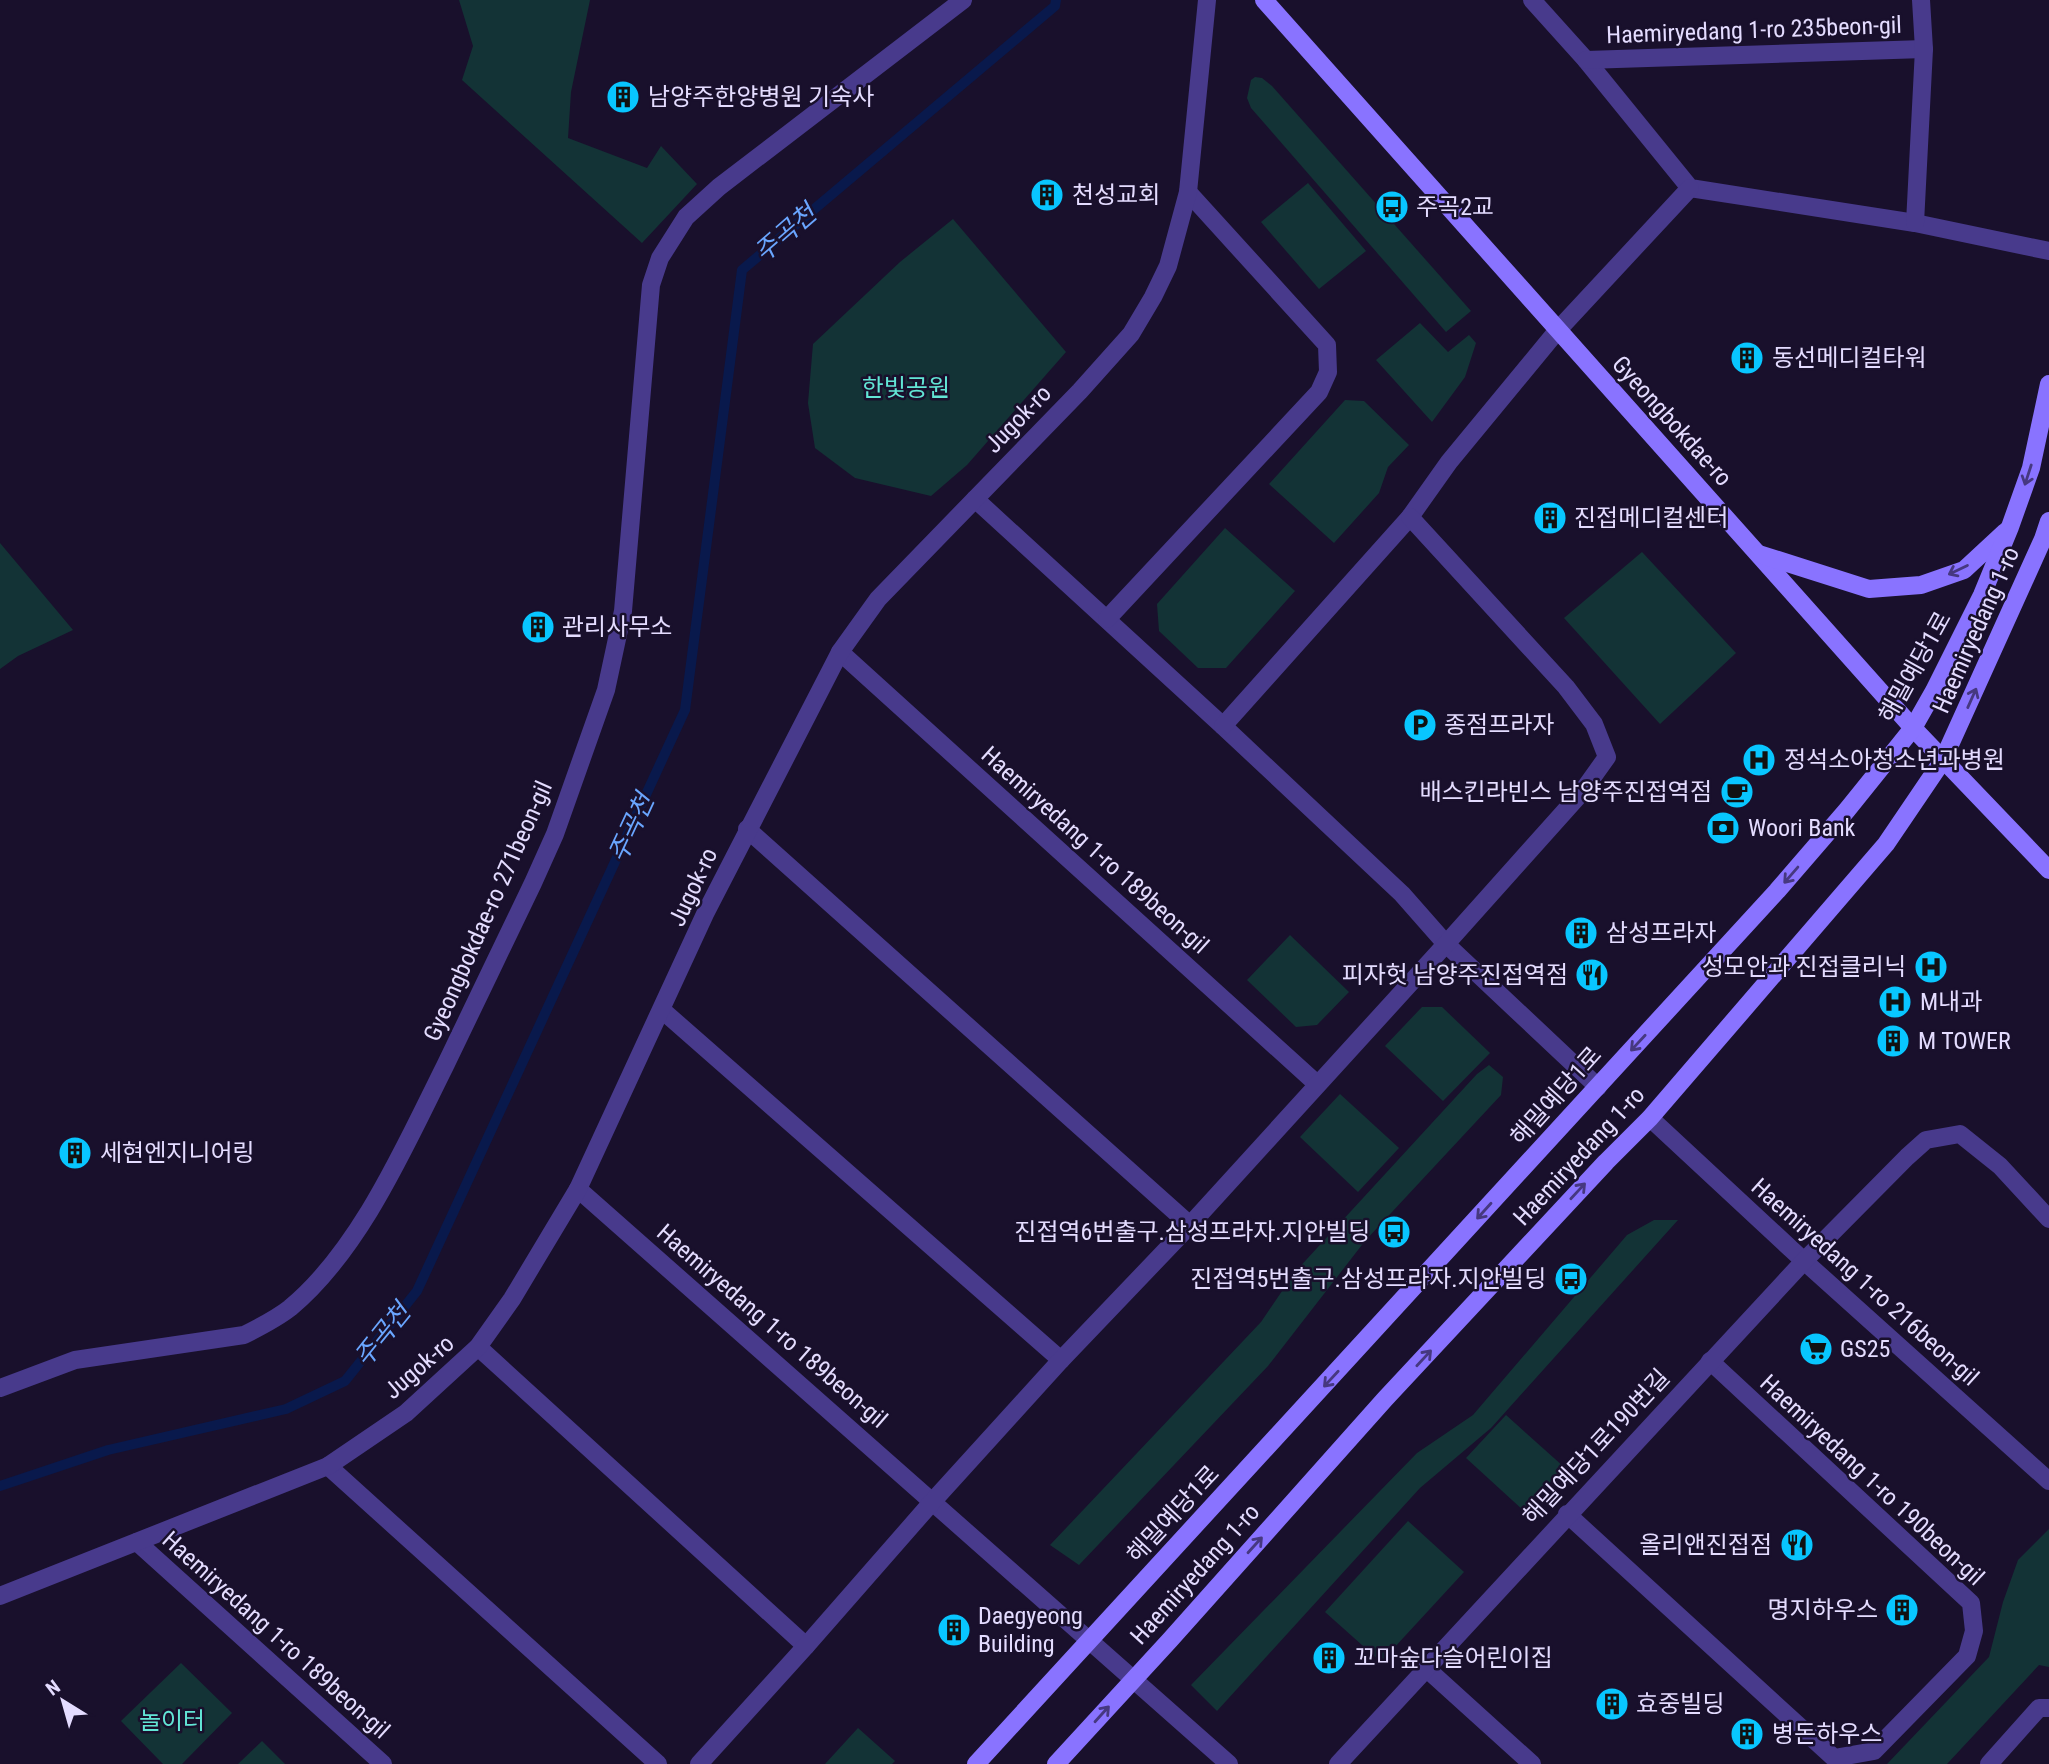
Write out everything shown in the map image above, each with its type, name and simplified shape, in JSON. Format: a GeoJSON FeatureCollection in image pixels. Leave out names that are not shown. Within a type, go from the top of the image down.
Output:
{"type":"FeatureCollection","features":[{"type":"Feature","properties":{"kind":"street","name":"Gyeongbokdae-ro 271beon-gil"},"geometry":{"type":"LineString","coordinates":[[0,1388],[75,1360],[244,1335],[289,1308],[324,1273],[391,1176],[547,853],[606,690],[623,611],[643,350],[651,285],[660,258],[686,217],[719,187],[963,0]]}},
{"type":"Feature","properties":{"kind":"street","name":"Jugok-ro"},"geometry":{"type":"LineString","coordinates":[[0,1596],[328,1465],[406,1413],[478,1347],[512,1300],[578,1189],[705,914],[840,652],[878,599],[1080,391],[1130,334],[1153,297],[1168,266],[1188,192],[1207,0]]}},
{"type":"Feature","properties":{"kind":"street","name":"Gyeongbokdae-ro"},"geometry":{"type":"LineString","coordinates":[[1264,0],[1913,728],[2049,870]]}},
{"type":"Feature","properties":{"kind":"street","name":"Haemiryedang 1-ro 235beon-gil"},"geometry":{"type":"LineString","coordinates":[[1531,0],[1586,60],[1690,188]]}},
{"type":"Feature","properties":{"kind":"street","name":"Haemiryedang 1-ro 235beon-gil"},"geometry":{"type":"LineString","coordinates":[[1915,223],[1924,49],[1921,0]]}},
{"type":"Feature","properties":{"kind":"street","name":"Haemiryedang 1-ro 235beon-gil"},"geometry":{"type":"LineString","coordinates":[[1586,60],[1924,49]]}},
{"type":"Feature","properties":{"kind":"street"},"geometry":{"type":"LineString","coordinates":[[1223,726],[1410,517],[1449,462],[1558,331],[1690,188],[1915,223],[2049,251]]}},
{"type":"Feature","properties":{"kind":"street"},"geometry":{"type":"LineString","coordinates":[[1107,619],[1319,392],[1328,372],[1327,345],[1188,192]]}},
{"type":"Feature","properties":{"kind":"street","name":"해밀예당1로"},"geometry":{"type":"LineString","coordinates":[[976,1764],[1338,1373],[1777,891],[1913,728],[1971,617],[2010,527],[2031,468],[2049,384]]}},
{"type":"Feature","properties":{"kind":"street"},"geometry":{"type":"LineString","coordinates":[[975,499],[1402,894],[1446,944],[1598,1087]]}},
{"type":"Feature","properties":{"kind":"street"},"geometry":{"type":"LineString","coordinates":[[699,1764],[1061,1360],[1190,1226],[1446,944],[1582,792],[1607,757],[1594,724],[1566,687],[1410,517]]}},
{"type":"Feature","properties":{"kind":"street","name":"Haemiryedang 1-ro"},"geometry":{"type":"LineString","coordinates":[[1056,1764],[1385,1399],[1650,1118],[1886,844],[1943,760],[2038,552],[2049,521]]}},
{"type":"Feature","properties":{"kind":"street"},"geometry":{"type":"LineString","coordinates":[[1759,554],[1869,589],[1921,585],[1964,570],[2010,527]]}},
{"type":"Feature","properties":{"kind":"street","name":"Haemiryedang 1-ro 189beon-gil"},"geometry":{"type":"LineString","coordinates":[[840,652],[1317,1084]]}},
{"type":"Feature","properties":{"kind":"street"},"geometry":{"type":"LineString","coordinates":[[747,830],[1190,1226]]}},
{"type":"Feature","properties":{"kind":"street"},"geometry":{"type":"LineString","coordinates":[[662,1010],[1061,1360]]}},
{"type":"Feature","properties":{"kind":"street","name":"Haemiryedang 1-ro 216beon-gil"},"geometry":{"type":"LineString","coordinates":[[1650,1118],[1804,1261],[2049,1481]]}},
{"type":"Feature","properties":{"kind":"street","name":"해밀예당1로190번길"},"geometry":{"type":"LineString","coordinates":[[1427,1669],[1567,1514],[1804,1261],[1926,1140],[1960,1134],[2000,1166],[2049,1219]]}},
{"type":"Feature","properties":{"kind":"street","name":"Haemiryedang 1-ro 189beon-gil"},"geometry":{"type":"LineString","coordinates":[[578,1189],[1229,1764]]}},
{"type":"Feature","properties":{"kind":"street"},"geometry":{"type":"LineString","coordinates":[[478,1347],[806,1646]]}},
{"type":"Feature","properties":{"kind":"street","name":"Haemiryedang 1-ro 190beon-gil"},"geometry":{"type":"LineString","coordinates":[[1567,1514],[1834,1758],[1874,1751],[1967,1656],[1973,1631],[1971,1602],[1710,1361]]}},
{"type":"Feature","properties":{"kind":"street"},"geometry":{"type":"LineString","coordinates":[[328,1465],[658,1764]]}},
{"type":"Feature","properties":{"kind":"street","name":"Haemiryedang 1-ro 189beon-gil"},"geometry":{"type":"LineString","coordinates":[[137,1542],[383,1764]]}},
{"type":"Feature","properties":{"kind":"street"},"geometry":{"type":"LineString","coordinates":[[1338,1764],[1427,1669],[1532,1764]]}},
{"type":"Feature","properties":{"kind":"street"},"geometry":{"type":"LineString","coordinates":[[1989,1764],[2039,1708],[2049,1708]]}},
{"type":"Feature","properties":{"kind":"green space"},"geometry":{"type":"Polygon","coordinates":[[[459,0],[590,0],[571,92],[568,138],[647,168],[661,146],[697,184],[642,243],[462,80],[473,46],[459,0]]]}},
{"type":"Feature","properties":{"kind":"green space"},"geometry":{"type":"Polygon","coordinates":[[[1255,77],[1262,78],[1272,86],[1471,311],[1446,332],[1251,108],[1247,98],[1251,80],[1255,77]]]}},
{"type":"Feature","properties":{"kind":"green space"},"geometry":{"type":"Polygon","coordinates":[[[1308,183],[1366,251],[1319,289],[1261,222],[1308,183]]]}},
{"type":"Feature","properties":{"kind":"green space","name":"한빛공원"},"geometry":{"type":"Polygon","coordinates":[[[953,219],[1066,352],[967,465],[931,496],[855,478],[815,448],[808,403],[813,344],[900,262],[953,219]]]}},
{"type":"Feature","properties":{"kind":"green space"},"geometry":{"type":"Polygon","coordinates":[[[1420,323],[1448,352],[1469,335],[1476,343],[1465,377],[1432,422],[1376,360],[1420,323]]]}},
{"type":"Feature","properties":{"kind":"green space"},"geometry":{"type":"Polygon","coordinates":[[[1345,400],[1364,401],[1409,445],[1388,467],[1379,493],[1334,543],[1269,484],[1345,400]]]}},
{"type":"Feature","properties":{"kind":"green space"},"geometry":{"type":"Polygon","coordinates":[[[1225,528],[1295,591],[1226,668],[1198,668],[1159,631],[1157,604],[1225,528]]]}},
{"type":"Feature","properties":{"kind":"green space"},"geometry":{"type":"Polygon","coordinates":[[[0,543],[73,630],[18,656],[0,669],[0,543]]]}},
{"type":"Feature","properties":{"kind":"green space"},"geometry":{"type":"Polygon","coordinates":[[[1642,552],[1736,653],[1660,724],[1564,618],[1642,552]]]}},
{"type":"Feature","properties":{"kind":"green space"},"geometry":{"type":"Polygon","coordinates":[[[1290,935],[1349,992],[1317,1025],[1296,1027],[1247,980],[1290,935]]]}},
{"type":"Feature","properties":{"kind":"green space"},"geometry":{"type":"Polygon","coordinates":[[[1422,1007],[1442,1007],[1490,1053],[1443,1101],[1385,1046],[1422,1007]]]}},
{"type":"Feature","properties":{"kind":"green space"},"geometry":{"type":"Polygon","coordinates":[[[1489,1065],[1503,1077],[1501,1095],[1365,1241],[1268,1366],[1079,1565],[1050,1545],[1261,1322],[1295,1272],[1477,1074],[1489,1065]]]}},
{"type":"Feature","properties":{"kind":"green space"},"geometry":{"type":"Polygon","coordinates":[[[1340,1094],[1399,1148],[1358,1192],[1300,1137],[1340,1094]]]}},
{"type":"Feature","properties":{"kind":"green space"},"geometry":{"type":"Polygon","coordinates":[[[1654,1220],[1678,1220],[1491,1428],[1420,1488],[1217,1711],[1191,1685],[1417,1453],[1473,1415],[1627,1235],[1654,1220]]]}},
{"type":"Feature","properties":{"kind":"green space"},"geometry":{"type":"Polygon","coordinates":[[[1506,1415],[1564,1467],[1524,1511],[1466,1458],[1506,1415]]]}},
{"type":"Feature","properties":{"kind":"green space"},"geometry":{"type":"Polygon","coordinates":[[[1408,1521],[1464,1572],[1381,1662],[1325,1612],[1408,1521]]]}},
{"type":"Feature","properties":{"kind":"green space"},"geometry":{"type":"Polygon","coordinates":[[[2049,1529],[2049,1667],[2039,1665],[1947,1764],[1887,1764],[1989,1657],[2003,1602],[2018,1560],[2049,1529]]]}},
{"type":"Feature","properties":{"kind":"green space","name":"놀이터"},"geometry":{"type":"Polygon","coordinates":[[[181,1663],[232,1713],[182,1764],[163,1764],[121,1721],[181,1663]]]}},
{"type":"Feature","properties":{"kind":"green space"},"geometry":{"type":"Polygon","coordinates":[[[858,1728],[895,1761],[892,1764],[825,1764],[858,1728]]]}},
{"type":"Feature","properties":{"kind":"green space","name":"놀이터"},"geometry":{"type":"Polygon","coordinates":[[[262,1741],[285,1764],[238,1764],[262,1741]]]}},
{"type":"Feature","properties":{"kind":"waterway","name":"주곡천"},"geometry":{"type":"LineString","coordinates":[[0,1486],[108,1450],[286,1409],[345,1381],[417,1291],[685,710],[742,270],[1055,6],[1056,0]]}},
{"type":"Feature","properties":{"kind":"place","name":"남양주한양병원 기숙사"},"geometry":{"type":"Point","coordinates":[623,97]}},
{"type":"Feature","properties":{"kind":"place","name":"천성교회"},"geometry":{"type":"Point","coordinates":[1047,195]}},
{"type":"Feature","properties":{"kind":"place","name":"주곡2교"},"geometry":{"type":"Point","coordinates":[1392,207]}},
{"type":"Feature","properties":{"kind":"place","name":"동선메디컬타워"},"geometry":{"type":"Point","coordinates":[1747,358]}},
{"type":"Feature","properties":{"kind":"place","name":"진접메디컬센터"},"geometry":{"type":"Point","coordinates":[1550,518]}},
{"type":"Feature","properties":{"kind":"place","name":"관리사무소"},"geometry":{"type":"Point","coordinates":[538,627]}},
{"type":"Feature","properties":{"kind":"place","name":"종점프라자"},"geometry":{"type":"Point","coordinates":[1420,725]}},
{"type":"Feature","properties":{"kind":"place","name":"정석소아청소년과병원"},"geometry":{"type":"Point","coordinates":[1759,760]}},
{"type":"Feature","properties":{"kind":"place","name":"배스킨라빈스 남양주진접역점"},"geometry":{"type":"Point","coordinates":[1737,792]}},
{"type":"Feature","properties":{"kind":"place","name":"Woori Bank"},"geometry":{"type":"Point","coordinates":[1723,828]}},
{"type":"Feature","properties":{"kind":"place","name":"삼성프라자"},"geometry":{"type":"Point","coordinates":[1581,933]}},
{"type":"Feature","properties":{"kind":"place","name":"성모안과 진접클리닉"},"geometry":{"type":"Point","coordinates":[1931,967]}},
{"type":"Feature","properties":{"kind":"place","name":"피자헛 남양주진접역점"},"geometry":{"type":"Point","coordinates":[1592,975]}},
{"type":"Feature","properties":{"kind":"place","name":"M내과"},"geometry":{"type":"Point","coordinates":[1895,1002]}},
{"type":"Feature","properties":{"kind":"place","name":"M TOWER"},"geometry":{"type":"Point","coordinates":[1893,1041]}},
{"type":"Feature","properties":{"kind":"place","name":"세현엔지니어링"},"geometry":{"type":"Point","coordinates":[75,1153]}},
{"type":"Feature","properties":{"kind":"place","name":"진접역6번출구.삼성프라자.지안빌딩"},"geometry":{"type":"Point","coordinates":[1394,1232]}},
{"type":"Feature","properties":{"kind":"place","name":"진접역5번출구.삼성프라자.지안빌딩"},"geometry":{"type":"Point","coordinates":[1571,1279]}},
{"type":"Feature","properties":{"kind":"place","name":"GS25"},"geometry":{"type":"Point","coordinates":[1816,1349]}},
{"type":"Feature","properties":{"kind":"place","name":"올리앤진접점"},"geometry":{"type":"Point","coordinates":[1797,1545]}},
{"type":"Feature","properties":{"kind":"place","name":"명지하우스"},"geometry":{"type":"Point","coordinates":[1902,1610]}},
{"type":"Feature","properties":{"kind":"place","name":"Daegyeong Building"},"geometry":{"type":"Point","coordinates":[954,1630]}},
{"type":"Feature","properties":{"kind":"place","name":"꼬마숲다슬어린이집"},"geometry":{"type":"Point","coordinates":[1329,1658]}},
{"type":"Feature","properties":{"kind":"place","name":"효중빌딩"},"geometry":{"type":"Point","coordinates":[1612,1704]}},
{"type":"Feature","properties":{"kind":"place","name":"병돈하우스"},"geometry":{"type":"Point","coordinates":[1747,1734]}}]}
